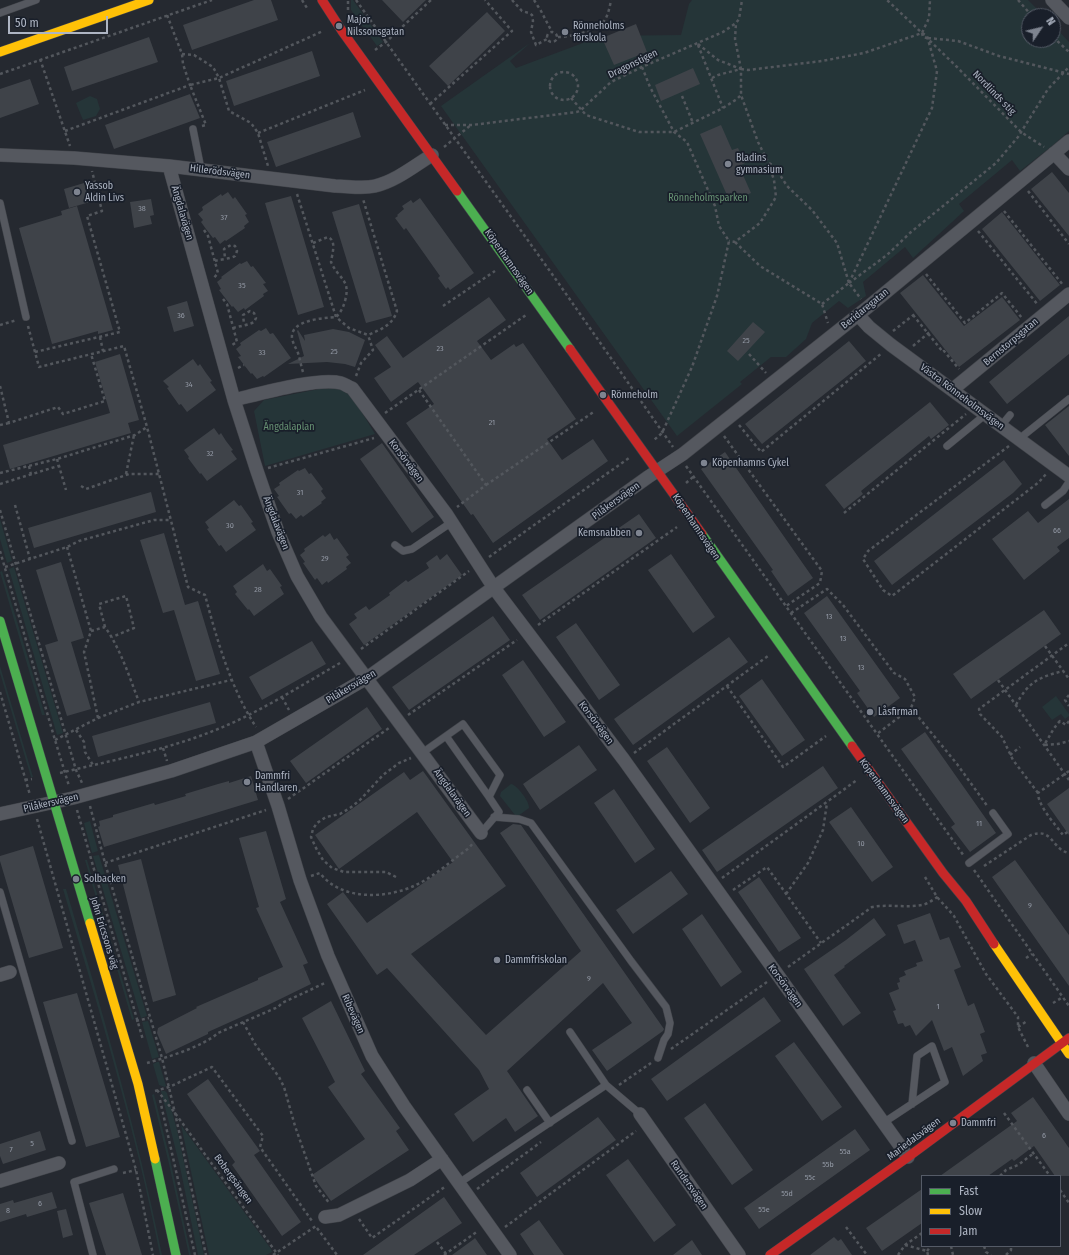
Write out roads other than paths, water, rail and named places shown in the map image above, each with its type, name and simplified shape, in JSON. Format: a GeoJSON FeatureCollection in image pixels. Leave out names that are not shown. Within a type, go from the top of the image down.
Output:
{"type":"FeatureCollection","features":[{"type":"Feature","properties":{"kind":"street"},"geometry":{"type":"LineString","coordinates":[[0,52],[149,0]]}},
{"type":"Feature","properties":{"kind":"street","name":"Köpenhamnsvägen"},"geometry":{"type":"LineString","coordinates":[[322,0],[342,31],[658,471],[726,570],[966,901],[1013,973],[1069,1054]]}},
{"type":"Feature","properties":{"kind":"street"},"geometry":{"type":"LineString","coordinates":[[1052,0],[1069,18]]}},
{"type":"Feature","properties":{"kind":"street","name":"Beridaregatan"},"geometry":{"type":"LineString","coordinates":[[658,471],[679,457],[863,311],[1069,141]]}},
{"type":"Feature","properties":{"kind":"street"},"geometry":{"type":"LineString","coordinates":[[1054,153],[1069,169]]}},
{"type":"Feature","properties":{"kind":"street","name":"Hillerödsvägen"},"geometry":{"type":"LineString","coordinates":[[0,156],[89,159],[169,166],[335,186],[360,187],[375,186],[390,180],[432,155]]}},
{"type":"Feature","properties":{"kind":"street","name":"Ängdalavägen"},"geometry":{"type":"LineString","coordinates":[[169,166],[234,400],[278,532],[297,576],[321,616],[350,657],[481,833]]}},
{"type":"Feature","properties":{"kind":"street","name":"Bernstorpsgatan"},"geometry":{"type":"LineString","coordinates":[[952,390],[1067,290]]}},
{"type":"Feature","properties":{"kind":"street","name":"Västra Rönneholmsvägen"},"geometry":{"type":"LineString","coordinates":[[863,311],[869,327],[891,339],[952,390],[1065,472]]}},
{"type":"Feature","properties":{"kind":"street","name":"Korsörvägen"},"geometry":{"type":"LineString","coordinates":[[234,400],[306,384],[328,382],[340,383],[352,388],[449,519],[494,588],[624,760],[721,898],[908,1157]]}},
{"type":"Feature","properties":{"kind":"street","name":"Pilåkersvägen"},"geometry":{"type":"LineString","coordinates":[[0,814],[73,798],[171,771],[260,740],[367,678],[658,471]]}},
{"type":"Feature","properties":{"kind":"street","name":"John Ericssons väg"},"geometry":{"type":"LineString","coordinates":[[0,621],[138,1084],[176,1255]]}},
{"type":"Feature","properties":{"kind":"street","name":"Ribevägen"},"geometry":{"type":"LineString","coordinates":[[260,740],[300,880],[337,977],[372,1056],[404,1106],[510,1255]]}},
{"type":"Feature","properties":{"kind":"street","name":"Mariedalsvägen"},"geometry":{"type":"LineString","coordinates":[[770,1255],[908,1157],[1069,1038]]}},
{"type":"Feature","properties":{"kind":"street"},"geometry":{"type":"LineString","coordinates":[[1034,1063],[1069,1114]]}},
{"type":"Feature","properties":{"kind":"street","name":"Randersvägen"},"geometry":{"type":"LineString","coordinates":[[643,1119],[739,1255]]}},
{"type":"Feature","properties":{"kind":"street"},"geometry":{"type":"LineString","coordinates":[[325,1220],[339,1215],[410,1180],[442,1159]]}},
{"type":"Feature","properties":{"kind":"street"},"geometry":{"type":"LineString","coordinates":[[0,1181],[59,1163]]}},
{"type":"Feature","properties":{"kind":"lane"},"geometry":{"type":"LineString","coordinates":[[0,13],[36,0]]}},
{"type":"Feature","properties":{"kind":"lane"},"geometry":{"type":"LineString","coordinates":[[192,129],[201,170]]}},
{"type":"Feature","properties":{"kind":"lane"},"geometry":{"type":"LineString","coordinates":[[0,203],[26,317]]}},
{"type":"Feature","properties":{"kind":"lane"},"geometry":{"type":"LineString","coordinates":[[1019,439],[1069,399]]}},
{"type":"Feature","properties":{"kind":"lane"},"geometry":{"type":"LineString","coordinates":[[947,446],[986,414]]}},
{"type":"Feature","properties":{"kind":"lane"},"geometry":{"type":"LineString","coordinates":[[1001,426],[1010,415]]}},
{"type":"Feature","properties":{"kind":"lane"},"geometry":{"type":"LineString","coordinates":[[1044,505],[1063,490],[1065,472]]}},
{"type":"Feature","properties":{"kind":"lane"},"geometry":{"type":"LineString","coordinates":[[396,545],[403,551],[412,549],[449,519]]}},
{"type":"Feature","properties":{"kind":"lane"},"geometry":{"type":"LineString","coordinates":[[422,753],[463,724],[500,775],[489,797]]}},
{"type":"Feature","properties":{"kind":"lane"},"geometry":{"type":"LineString","coordinates":[[446,736],[498,812],[481,833]]}},
{"type":"Feature","properties":{"kind":"lane"},"geometry":{"type":"LineString","coordinates":[[969,863],[1008,834],[993,813]]}},
{"type":"Feature","properties":{"kind":"lane"},"geometry":{"type":"LineString","coordinates":[[494,817],[519,819],[531,824],[631,962],[666,1007],[670,1023],[668,1034],[664,1040],[658,1058]]}},
{"type":"Feature","properties":{"kind":"lane"},"geometry":{"type":"LineString","coordinates":[[0,892],[72,1141]]}},
{"type":"Feature","properties":{"kind":"lane"},"geometry":{"type":"LineString","coordinates":[[570,1032],[606,1085],[643,1119]]}},
{"type":"Feature","properties":{"kind":"lane"},"geometry":{"type":"LineString","coordinates":[[883,1123],[912,1104],[945,1082],[932,1046],[917,1056],[912,1104]]}},
{"type":"Feature","properties":{"kind":"lane"},"geometry":{"type":"LineString","coordinates":[[458,1181],[606,1085]]}},
{"type":"Feature","properties":{"kind":"lane"},"geometry":{"type":"LineString","coordinates":[[527,1090],[550,1122]]}},
{"type":"Feature","properties":{"kind":"lane"},"geometry":{"type":"LineString","coordinates":[[93,1255],[74,1182],[114,1169]]}},
{"type":"Feature","properties":{"kind":"place","name":"Major Nilssonsgatan"},"geometry":{"type":"Point","coordinates":[339,26]}},
{"type":"Feature","properties":{"kind":"place","name":"Rönneholms förskola"},"geometry":{"type":"Point","coordinates":[565,32]}},
{"type":"Feature","properties":{"kind":"place","name":"Bladins gymnasium"},"geometry":{"type":"Point","coordinates":[728,164]}},
{"type":"Feature","properties":{"kind":"place","name":"Yassob Aldin Livs"},"geometry":{"type":"Point","coordinates":[77,192]}},
{"type":"Feature","properties":{"kind":"place","name":"Rönneholm"},"geometry":{"type":"Point","coordinates":[603,395]}},
{"type":"Feature","properties":{"kind":"place","name":"Köpenhamns Cykel"},"geometry":{"type":"Point","coordinates":[704,463]}},
{"type":"Feature","properties":{"kind":"place","name":"Kemsnabben"},"geometry":{"type":"Point","coordinates":[639,533]}},
{"type":"Feature","properties":{"kind":"place","name":"Låsfirman"},"geometry":{"type":"Point","coordinates":[870,712]}},
{"type":"Feature","properties":{"kind":"place","name":"Dammfri Handlaren"},"geometry":{"type":"Point","coordinates":[247,782]}},
{"type":"Feature","properties":{"kind":"place","name":"Solbacken"},"geometry":{"type":"Point","coordinates":[76,879]}},
{"type":"Feature","properties":{"kind":"place","name":"Dammfriskolan"},"geometry":{"type":"Point","coordinates":[497,960]}},
{"type":"Feature","properties":{"kind":"place","name":"Dammfri"},"geometry":{"type":"Point","coordinates":[953,1123]}},
{"type":"Feature","properties":{"kind":"park label","name":"Rönneholmsparken"},"geometry":{"type":"Point","coordinates":[708,198]}},
{"type":"Feature","properties":{"kind":"park label","name":"Ängdalaplan"},"geometry":{"type":"Point","coordinates":[289,427]}}]}
